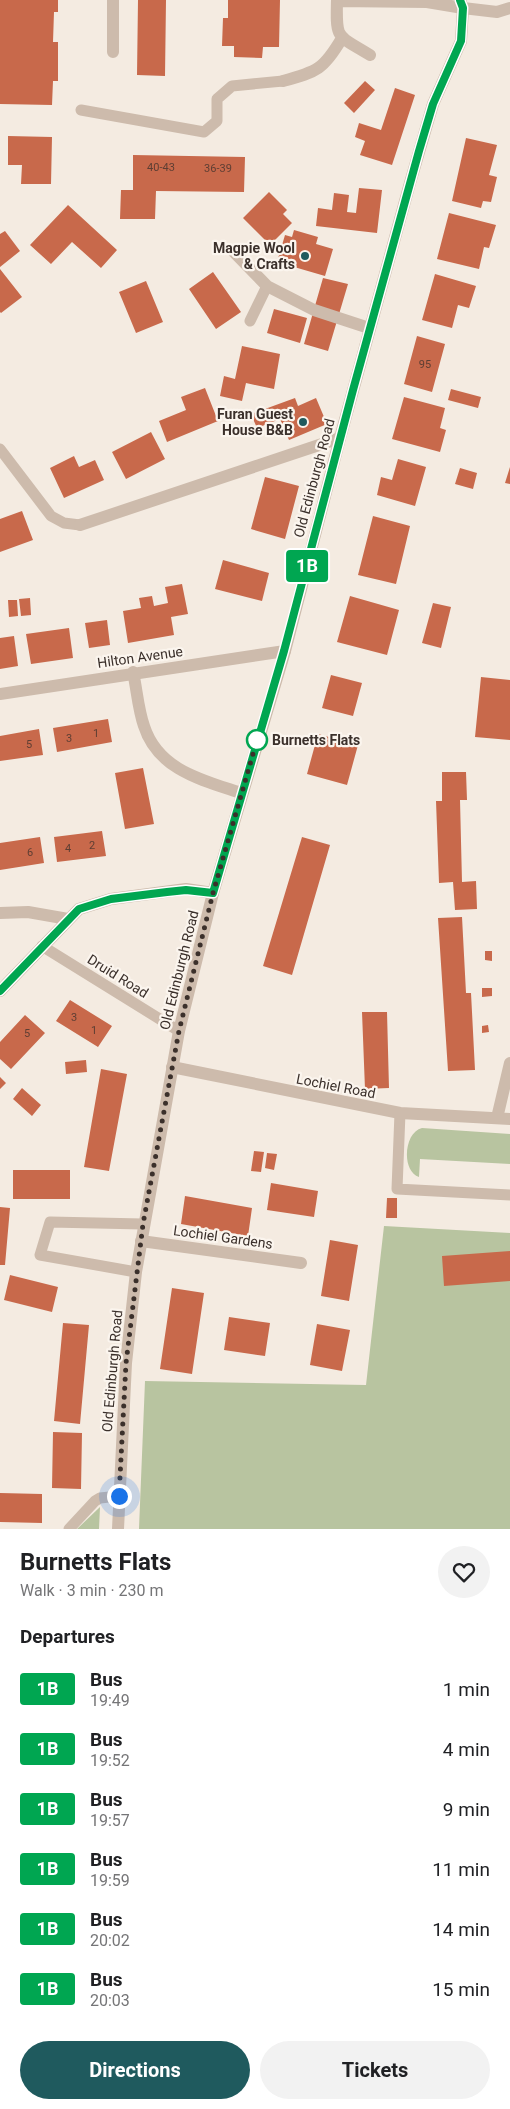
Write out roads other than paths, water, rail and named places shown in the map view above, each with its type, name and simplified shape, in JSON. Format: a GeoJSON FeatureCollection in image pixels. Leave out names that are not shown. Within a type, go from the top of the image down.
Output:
{"type":"FeatureCollection","features":[{"type":"Feature","properties":{"kind":"street"},"geometry":{"type":"LineString","coordinates":[[113,0],[113,52]]}},
{"type":"Feature","properties":{"kind":"street"},"geometry":{"type":"LineString","coordinates":[[370,54],[342,38],[336,29],[337,0],[462,4],[497,12],[510,8]]}},
{"type":"Feature","properties":{"kind":"street","name":"Old Edinburgh Road"},"geometry":{"type":"LineString","coordinates":[[118,1529],[126,1363],[136,1272],[143,1224],[179,1031],[213,893],[284,651],[340,438],[433,104],[461,41],[462,4]]}},
{"type":"Feature","properties":{"kind":"street"},"geometry":{"type":"LineString","coordinates":[[284,81],[314,73],[332,55],[342,38]]}},
{"type":"Feature","properties":{"kind":"street"},"geometry":{"type":"LineString","coordinates":[[234,252],[267,286],[314,310],[370,328]]}},
{"type":"Feature","properties":{"kind":"street"},"geometry":{"type":"LineString","coordinates":[[80,525],[340,438]]}},
{"type":"Feature","properties":{"kind":"street","name":"Hilton Avenue"},"geometry":{"type":"LineString","coordinates":[[0,694],[133,672],[284,651]]}},
{"type":"Feature","properties":{"kind":"street"},"geometry":{"type":"LineString","coordinates":[[133,672],[144,726],[153,744],[166,761],[180,771],[196,778],[241,793]]}},
{"type":"Feature","properties":{"kind":"street"},"geometry":{"type":"LineString","coordinates":[[0,991],[79,909],[111,899],[186,890],[213,893]]}},
{"type":"Feature","properties":{"kind":"street"},"geometry":{"type":"LineString","coordinates":[[0,913],[28,912],[68,919]]}},
{"type":"Feature","properties":{"kind":"street","name":"Lochiel Road"},"geometry":{"type":"LineString","coordinates":[[172,1067],[400,1113],[504,1118],[510,1063]]}},
{"type":"Feature","properties":{"kind":"street","name":"Lochiel Gardens"},"geometry":{"type":"LineString","coordinates":[[141,1241],[301,1263]]}},
{"type":"Feature","properties":{"kind":"lane"},"geometry":{"type":"LineString","coordinates":[[81,110],[204,132],[217,121],[217,99],[232,86],[284,81]]}},
{"type":"Feature","properties":{"kind":"lane"},"geometry":{"type":"LineString","coordinates":[[250,321],[267,286]]}},
{"type":"Feature","properties":{"kind":"lane"},"geometry":{"type":"LineString","coordinates":[[0,449],[51,516],[64,523],[80,525]]}},
{"type":"Feature","properties":{"kind":"lane","name":"Druid Road"},"geometry":{"type":"LineString","coordinates":[[42,946],[179,1031]]}},
{"type":"Feature","properties":{"kind":"lane"},"geometry":{"type":"LineString","coordinates":[[400,1113],[396,1189],[510,1196]]}},
{"type":"Feature","properties":{"kind":"lane"},"geometry":{"type":"LineString","coordinates":[[136,1272],[40,1255],[50,1222],[143,1224]]}},
{"type":"Feature","properties":{"kind":"lane"},"geometry":{"type":"LineString","coordinates":[[69,1529],[95,1501],[100,1498],[119,1496]]}},
{"type":"Feature","properties":{"kind":"place","name":"Magpie Wool & Crafts"},"geometry":{"type":"Point","coordinates":[305,256]}},
{"type":"Feature","properties":{"kind":"place","name":"Furan Guest House B&B"},"geometry":{"type":"Point","coordinates":[303,422]}},
{"type":"Feature","properties":{"kind":"place","name":"Burnetts Flats"},"geometry":{"type":"Point","coordinates":[257,740]}}]}
